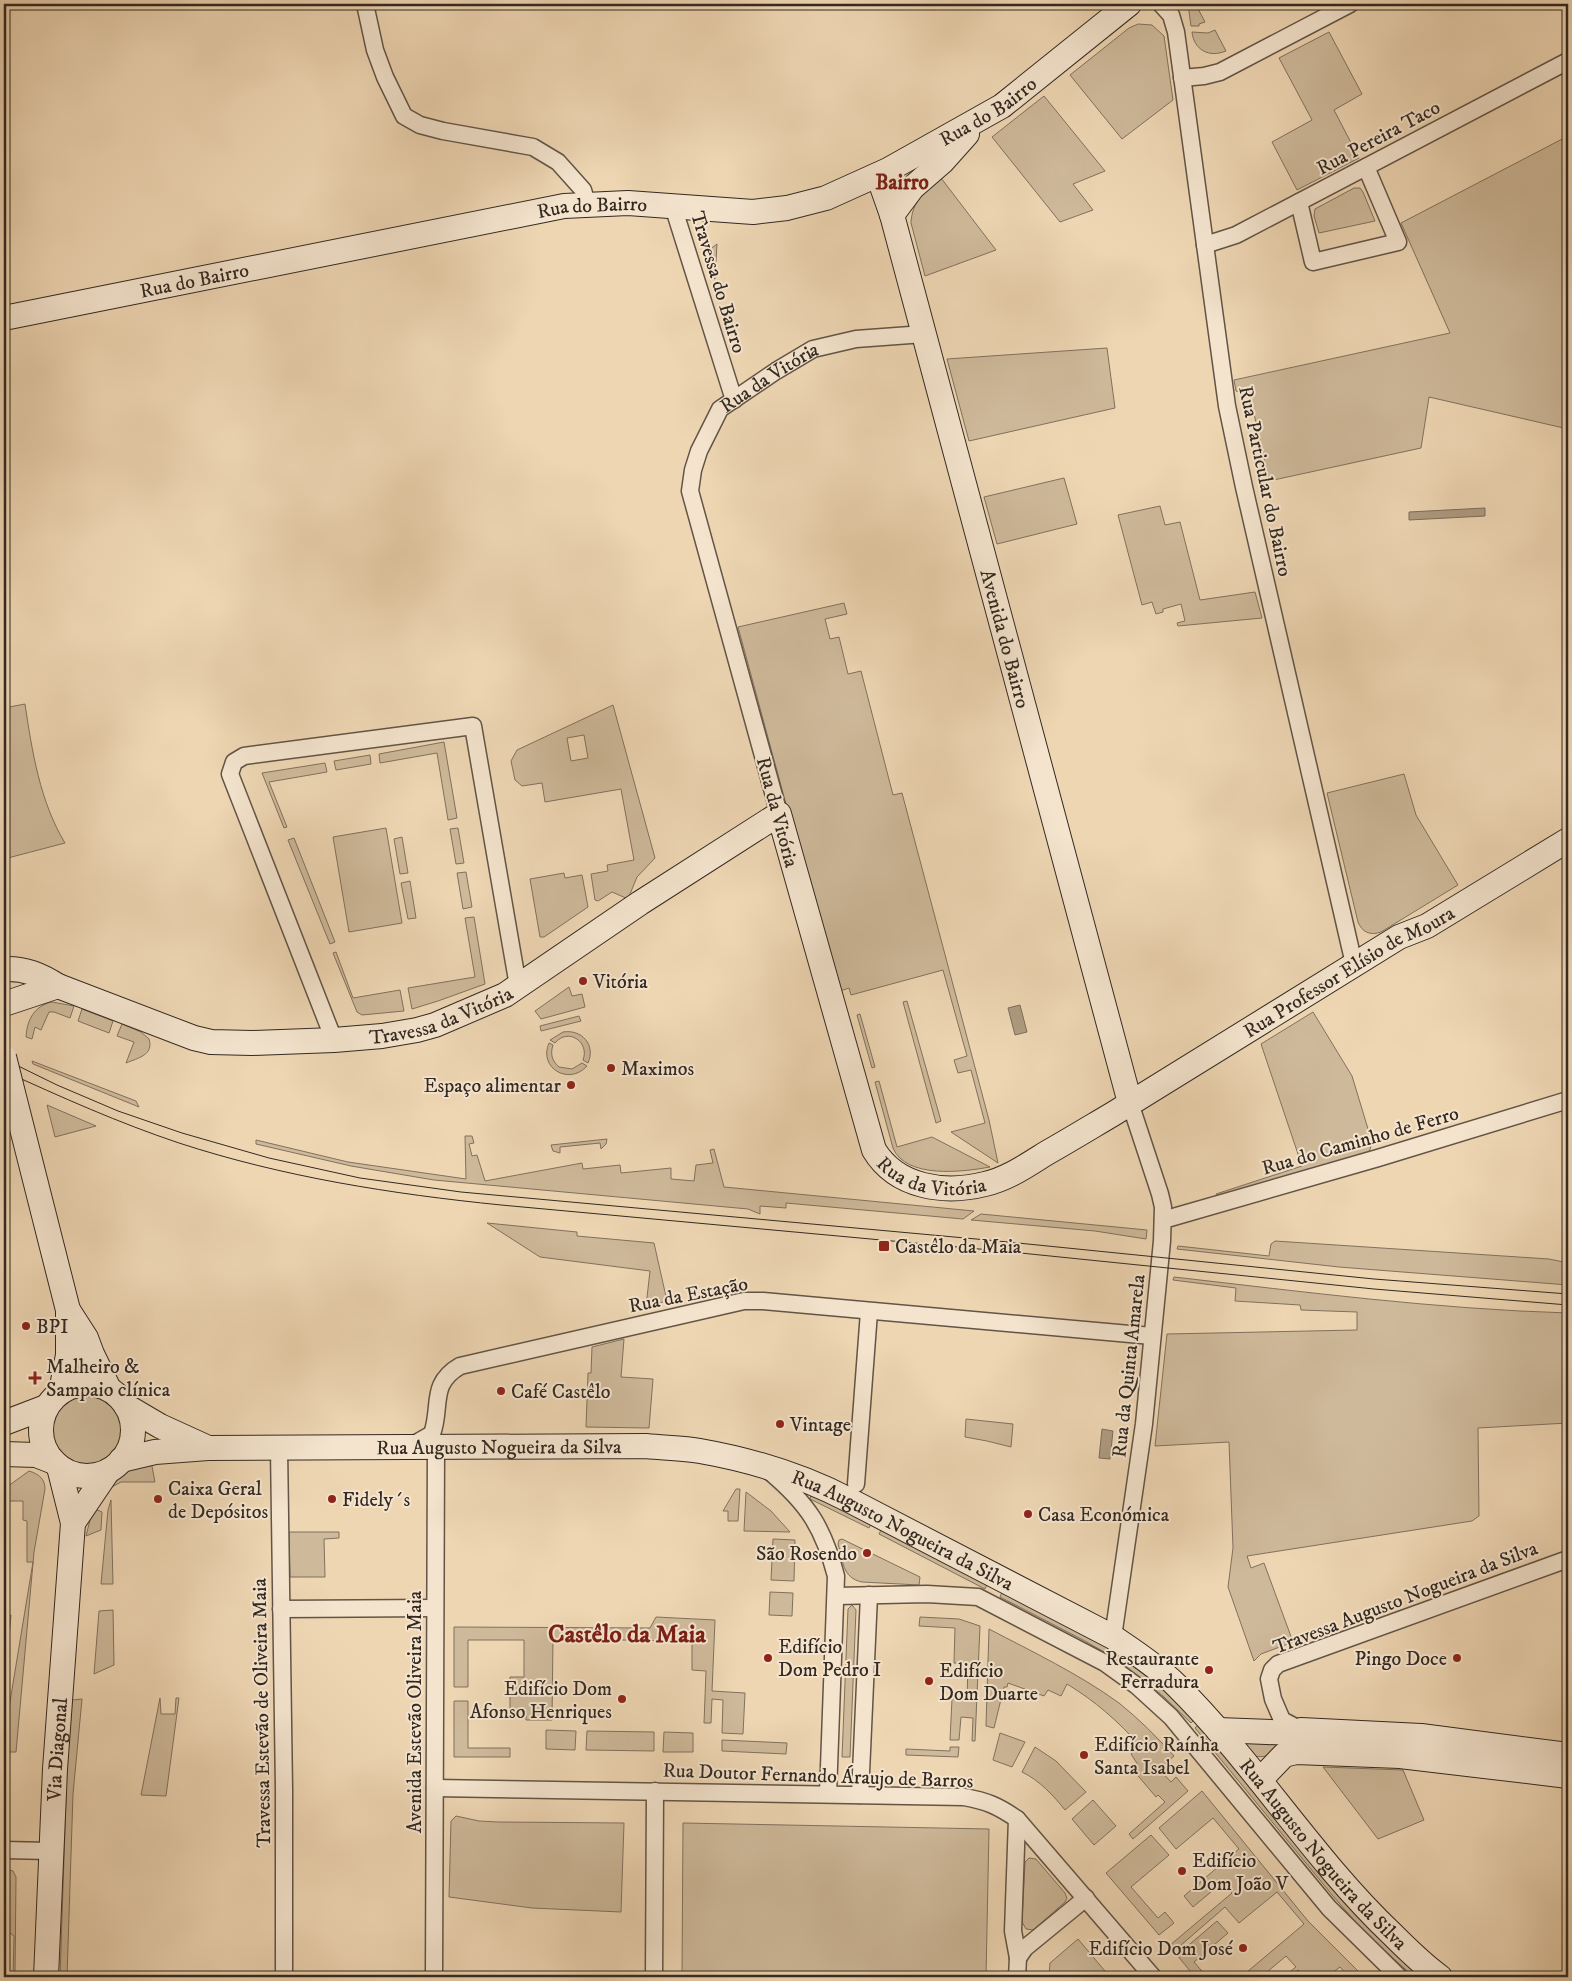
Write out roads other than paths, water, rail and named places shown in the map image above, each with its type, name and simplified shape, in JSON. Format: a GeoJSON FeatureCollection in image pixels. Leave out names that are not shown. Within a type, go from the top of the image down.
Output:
{"type":"FeatureCollection","features":[{"type":"Feature","properties":{"kind":"street"},"geometry":{"type":"LineString","coordinates":[[365,4],[384,77],[404,116],[420,125],[443,131],[533,147],[558,162],[583,190],[587,204]]}},
{"type":"Feature","properties":{"kind":"street","name":"Rua do Bairro"},"geometry":{"type":"LineString","coordinates":[[4,318],[501,217],[564,206],[628,203],[740,212],[776,210],[826,198],[878,175],[977,121],[1018,94],[1129,4]]}},
{"type":"Feature","properties":{"kind":"street","name":"Rua Particular do Bairro"},"geometry":{"type":"LineString","coordinates":[[1161,4],[1171,15],[1176,32],[1221,369],[1244,487],[1354,964]]}},
{"type":"Feature","properties":{"kind":"street"},"geometry":{"type":"LineString","coordinates":[[1182,78],[1220,72],[1350,4]]}},
{"type":"Feature","properties":{"kind":"street","name":"Rua Pereira Taco"},"geometry":{"type":"LineString","coordinates":[[1205,245],[1227,240],[1568,61]]}},
{"type":"Feature","properties":{"kind":"street"},"geometry":{"type":"LineString","coordinates":[[892,215],[912,188],[942,162],[977,121]]}},
{"type":"Feature","properties":{"kind":"street"},"geometry":{"type":"LineString","coordinates":[[1299,202],[1313,262],[1398,242],[1366,167]]}},
{"type":"Feature","properties":{"kind":"street","name":"Avenida do Bairro"},"geometry":{"type":"LineString","coordinates":[[878,175],[892,215],[1130,1103]]}},
{"type":"Feature","properties":{"kind":"street","name":"Travessa do Bairro"},"geometry":{"type":"LineString","coordinates":[[673,206],[734,400]]}},
{"type":"Feature","properties":{"kind":"street","name":"Rua da Vitória"},"geometry":{"type":"LineString","coordinates":[[924,334],[856,339],[813,349],[776,370],[720,409],[699,451],[693,470],[690,491],[874,1150],[889,1169],[907,1180],[933,1187],[960,1188],[986,1184],[998,1181],[1018,1170],[1130,1103]]}},
{"type":"Feature","properties":{"kind":"street"},"geometry":{"type":"LineString","coordinates":[[334,1040],[230,774],[231,768],[238,758],[248,755],[473,726],[518,986]]}},
{"type":"Feature","properties":{"kind":"street","name":"Travessa da Vitória"},"geometry":{"type":"LineString","coordinates":[[4,969],[14,968],[40,975],[58,986],[194,1038],[211,1042],[252,1043],[334,1040],[417,1030],[462,1014],[505,995],[640,903],[779,814]]}},
{"type":"Feature","properties":{"kind":"street","name":"Rua Professor Elísio de Moura"},"geometry":{"type":"LineString","coordinates":[[1130,1103],[1402,935],[1427,926],[1568,840]]}},
{"type":"Feature","properties":{"kind":"street"},"geometry":{"type":"LineString","coordinates":[[4,1004],[58,986]]}},
{"type":"Feature","properties":{"kind":"street"},"geometry":{"type":"LineString","coordinates":[[4,1057],[68,1310],[68,1355],[54,1399],[43,1416],[41,1436],[48,1454],[56,1464]]}},
{"type":"Feature","properties":{"kind":"street","name":"Rua do Caminho de Ferro"},"geometry":{"type":"LineString","coordinates":[[1163,1220],[1378,1158],[1568,1100]]}},
{"type":"Feature","properties":{"kind":"street","name":"Rua da Quinta Amarela"},"geometry":{"type":"LineString","coordinates":[[1112,1637],[1144,1424],[1162,1252],[1163,1220],[1160,1194],[1130,1103]]}},
{"type":"Feature","properties":{"kind":"street","name":"Rua da Estação"},"geometry":{"type":"LineString","coordinates":[[408,1447],[432,1434],[435,1426],[439,1389],[446,1375],[460,1366],[744,1302],[763,1301],[1152,1336]]}},
{"type":"Feature","properties":{"kind":"street"},"geometry":{"type":"LineString","coordinates":[[68,1310],[86,1338],[108,1389]]}},
{"type":"Feature","properties":{"kind":"street"},"geometry":{"type":"LineString","coordinates":[[857,1476],[869,1312]]}},
{"type":"Feature","properties":{"kind":"street"},"geometry":{"type":"LineString","coordinates":[[4,1423],[54,1399],[68,1387],[84,1383],[101,1385],[122,1399],[132,1422],[132,1438],[126,1454],[115,1466],[100,1474],[83,1476],[74,1474],[36,1455],[4,1454]]}},
{"type":"Feature","properties":{"kind":"street","name":"Rua Augusto Nogueira da Silva"},"geometry":{"type":"LineString","coordinates":[[126,1406],[160,1426],[208,1448]]}},
{"type":"Feature","properties":{"kind":"street","name":"Rua Augusto Nogueira da Silva"},"geometry":{"type":"LineString","coordinates":[[115,1466],[154,1452],[208,1448],[646,1446],[699,1451],[762,1466],[830,1490],[1112,1637],[1146,1660],[1174,1683],[1218,1730],[1362,1905],[1416,1958],[1440,1977]]}},
{"type":"Feature","properties":{"kind":"street","name":"Avenida Estevão Oliveira Maia"},"geometry":{"type":"LineString","coordinates":[[434,1977],[436,1447]]}},
{"type":"Feature","properties":{"kind":"street","name":"Travessa Estevão de Oliveira Maia"},"geometry":{"type":"LineString","coordinates":[[279,1448],[284,1977]]}},
{"type":"Feature","properties":{"kind":"street","name":"Via Diagonal"},"geometry":{"type":"LineString","coordinates":[[46,1977],[50,1852],[59,1692],[73,1523],[56,1464]]}},
{"type":"Feature","properties":{"kind":"street","name":"Via Diagonal"},"geometry":{"type":"LineString","coordinates":[[73,1523],[115,1466]]}},
{"type":"Feature","properties":{"kind":"street"},"geometry":{"type":"LineString","coordinates":[[762,1466],[786,1486],[814,1519],[828,1546],[836,1576],[837,1596],[828,1794]]}},
{"type":"Feature","properties":{"kind":"street","name":"Travessa Augusto Nogueira da Silva"},"geometry":{"type":"LineString","coordinates":[[1301,1730],[1282,1720],[1273,1698],[1268,1679],[1272,1670],[1278,1664],[1568,1560]]}},
{"type":"Feature","properties":{"kind":"street"},"geometry":{"type":"LineString","coordinates":[[860,1795],[869,1595]]}},
{"type":"Feature","properties":{"kind":"street"},"geometry":{"type":"LineString","coordinates":[[837,1596],[965,1595],[983,1598],[1105,1663],[1137,1686],[1171,1717],[1329,1908],[1399,1977]]}},
{"type":"Feature","properties":{"kind":"street"},"geometry":{"type":"LineString","coordinates":[[282,1609],[435,1608]]}},
{"type":"Feature","properties":{"kind":"street"},"geometry":{"type":"LineString","coordinates":[[1218,1730],[1294,1733],[1301,1730],[1412,1736],[1568,1755]]}},
{"type":"Feature","properties":{"kind":"street"},"geometry":{"type":"LineString","coordinates":[[1260,1780],[1284,1755],[1296,1752],[1400,1756],[1568,1776]]}},
{"type":"Feature","properties":{"kind":"street","name":"Rua Doutor Fernando Áraujo de Barros"},"geometry":{"type":"LineString","coordinates":[[435,1788],[964,1797],[996,1805],[1017,1819],[1153,1977]]}},
{"type":"Feature","properties":{"kind":"street"},"geometry":{"type":"LineString","coordinates":[[654,1977],[655,1792]]}},
{"type":"Feature","properties":{"kind":"street"},"geometry":{"type":"LineString","coordinates":[[1017,1819],[1013,1931],[1018,1958],[1017,1977]]}},
{"type":"Feature","properties":{"kind":"street"},"geometry":{"type":"LineString","coordinates":[[4,1850],[50,1852]]}},
{"type":"Feature","properties":{"kind":"street"},"geometry":{"type":"LineString","coordinates":[[1018,1958],[1025,1948],[1086,1898]]}},
{"type":"Feature","properties":{"kind":"tram line"},"geometry":{"type":"LineString","coordinates":[[4,1059],[57,1085],[118,1111],[182,1133],[269,1158],[360,1178],[461,1192],[998,1241],[1374,1279],[1568,1294]]}},
{"type":"Feature","properties":{"kind":"tram line"},"geometry":{"type":"LineString","coordinates":[[4,1071],[112,1118],[179,1143],[298,1175],[379,1190],[501,1205],[1001,1251],[1374,1289],[1568,1305]]}},
{"type":"Feature","properties":{"kind":"place","name":"Vitória"},"geometry":{"type":"Point","coordinates":[583,981]}},
{"type":"Feature","properties":{"kind":"place","name":"Maximos"},"geometry":{"type":"Point","coordinates":[611,1068]}},
{"type":"Feature","properties":{"kind":"place","name":"Espaço alimentar"},"geometry":{"type":"Point","coordinates":[571,1085]}},
{"type":"Feature","properties":{"kind":"place","name":"Castêlo da Maia"},"geometry":{"type":"Point","coordinates":[884,1246]}},
{"type":"Feature","properties":{"kind":"place","name":"BPI"},"geometry":{"type":"Point","coordinates":[26,1326]}},
{"type":"Feature","properties":{"kind":"place","name":"Malheiro & Sampaio clínica"},"geometry":{"type":"Point","coordinates":[35,1378]}},
{"type":"Feature","properties":{"kind":"place","name":"Café Castêlo"},"geometry":{"type":"Point","coordinates":[501,1391]}},
{"type":"Feature","properties":{"kind":"place","name":"Vintage"},"geometry":{"type":"Point","coordinates":[780,1424]}},
{"type":"Feature","properties":{"kind":"place","name":"Caixa Geral de Depósitos"},"geometry":{"type":"Point","coordinates":[158,1499]}},
{"type":"Feature","properties":{"kind":"place","name":"Fidely´s"},"geometry":{"type":"Point","coordinates":[332,1499]}},
{"type":"Feature","properties":{"kind":"place","name":"Casa Económica"},"geometry":{"type":"Point","coordinates":[1028,1514]}},
{"type":"Feature","properties":{"kind":"place","name":"São Rosendo"},"geometry":{"type":"Point","coordinates":[867,1553]}},
{"type":"Feature","properties":{"kind":"place","name":"Edifício Dom Pedro I"},"geometry":{"type":"Point","coordinates":[768,1658]}},
{"type":"Feature","properties":{"kind":"place","name":"Pingo Doce"},"geometry":{"type":"Point","coordinates":[1457,1658]}},
{"type":"Feature","properties":{"kind":"place","name":"Restaurante Ferradura"},"geometry":{"type":"Point","coordinates":[1209,1670]}},
{"type":"Feature","properties":{"kind":"place","name":"Edifício Dom Duarte"},"geometry":{"type":"Point","coordinates":[929,1681]}},
{"type":"Feature","properties":{"kind":"place","name":"Edifício Dom Afonso Henriques"},"geometry":{"type":"Point","coordinates":[622,1699]}},
{"type":"Feature","properties":{"kind":"place","name":"Edifício Raínha Santa Isabel"},"geometry":{"type":"Point","coordinates":[1084,1755]}},
{"type":"Feature","properties":{"kind":"place","name":"Edifício Dom João V"},"geometry":{"type":"Point","coordinates":[1182,1871]}},
{"type":"Feature","properties":{"kind":"place","name":"Edifício Dom José"},"geometry":{"type":"Point","coordinates":[1243,1948]}},
{"type":"Feature","properties":{"kind":"district","name":"Bairro"},"geometry":{"type":"Point","coordinates":[902,182]}},
{"type":"Feature","properties":{"kind":"district","name":"Castêlo da Maia"},"geometry":{"type":"Point","coordinates":[627,1633]}}]}
